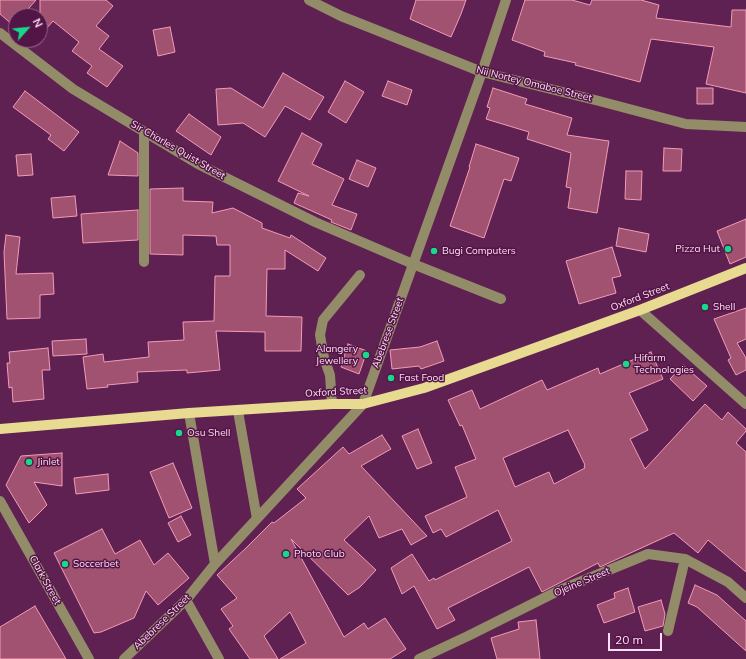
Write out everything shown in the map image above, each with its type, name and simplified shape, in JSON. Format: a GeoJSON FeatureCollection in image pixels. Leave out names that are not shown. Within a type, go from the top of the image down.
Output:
{"type":"FeatureCollection","features":[{"type":"Feature","properties":{"kind":"main road","name":"Oxford Street"},"geometry":{"type":"LineString","coordinates":[[0,429],[189,413],[332,404],[363,404],[424,388],[640,310],[746,268]]}},
{"type":"Feature","properties":{"kind":"street","name":"Nii Nortey Omaboe Street"},"geometry":{"type":"LineString","coordinates":[[309,0],[341,16],[482,72],[686,124],[746,127]]}},
{"type":"Feature","properties":{"kind":"street","name":"Abebrese Street"},"geometry":{"type":"LineString","coordinates":[[124,659],[186,600],[215,564],[363,404],[482,72],[506,0]]}},
{"type":"Feature","properties":{"kind":"street","name":"Sir Charles Quist Street"},"geometry":{"type":"LineString","coordinates":[[0,33],[74,89],[198,164],[315,222],[413,264],[501,299]]}},
{"type":"Feature","properties":{"kind":"street"},"geometry":{"type":"LineString","coordinates":[[144,132],[144,262]]}},
{"type":"Feature","properties":{"kind":"street"},"geometry":{"type":"LineString","coordinates":[[332,404],[330,375],[324,358],[320,336],[323,320],[360,275]]}},
{"type":"Feature","properties":{"kind":"street"},"geometry":{"type":"LineString","coordinates":[[640,310],[746,404]]}},
{"type":"Feature","properties":{"kind":"street"},"geometry":{"type":"LineString","coordinates":[[238,411],[257,519]]}},
{"type":"Feature","properties":{"kind":"street"},"geometry":{"type":"LineString","coordinates":[[189,413],[215,564]]}},
{"type":"Feature","properties":{"kind":"street","name":"Clark Street"},"geometry":{"type":"LineString","coordinates":[[0,501],[89,659]]}},
{"type":"Feature","properties":{"kind":"street","name":"Ojeine Street"},"geometry":{"type":"LineString","coordinates":[[418,659],[560,590],[648,554],[685,558],[728,582],[746,598]]}},
{"type":"Feature","properties":{"kind":"street"},"geometry":{"type":"LineString","coordinates":[[668,631],[685,558]]}},
{"type":"Feature","properties":{"kind":"street"},"geometry":{"type":"LineString","coordinates":[[186,600],[219,659]]}},
{"type":"Feature","properties":{"kind":"building"},"geometry":{"type":"Polygon","coordinates":[[[0,0],[36,0],[29,8],[8,8],[8,21],[0,14],[0,0]]]}},
{"type":"Feature","properties":{"kind":"building"},"geometry":{"type":"Polygon","coordinates":[[[40,0],[106,0],[113,6],[96,26],[109,36],[99,49],[123,66],[107,87],[87,73],[92,66],[72,51],[79,42],[53,21],[48,27],[48,8],[40,8],[40,0]]]}},
{"type":"Feature","properties":{"kind":"building"},"geometry":{"type":"Polygon","coordinates":[[[416,0],[466,0],[451,37],[410,19],[416,0]]]}},
{"type":"Feature","properties":{"kind":"building"},"geometry":{"type":"Polygon","coordinates":[[[525,0],[572,0],[590,5],[592,0],[641,0],[659,5],[656,18],[731,27],[732,10],[746,10],[746,93],[706,84],[714,47],[651,39],[640,82],[575,65],[576,63],[544,56],[545,52],[512,40],[525,0]]]}},
{"type":"Feature","properties":{"kind":"building"},"geometry":{"type":"Polygon","coordinates":[[[170,27],[175,52],[158,56],[153,30],[170,27]]]}},
{"type":"Feature","properties":{"kind":"building"},"geometry":{"type":"Polygon","coordinates":[[[283,73],[324,97],[310,120],[285,106],[265,137],[243,123],[218,125],[216,89],[231,88],[263,108],[283,73]]]}},
{"type":"Feature","properties":{"kind":"building"},"geometry":{"type":"Polygon","coordinates":[[[345,81],[364,92],[346,123],[328,112],[345,81]]]}},
{"type":"Feature","properties":{"kind":"building"},"geometry":{"type":"Polygon","coordinates":[[[388,81],[412,90],[407,105],[382,96],[388,81]]]}},
{"type":"Feature","properties":{"kind":"building"},"geometry":{"type":"Polygon","coordinates":[[[493,88],[527,99],[525,104],[572,118],[567,135],[609,141],[597,213],[568,208],[571,188],[566,187],[571,153],[527,139],[529,132],[486,119],[490,108],[487,107],[493,88]]]}},
{"type":"Feature","properties":{"kind":"building"},"geometry":{"type":"Polygon","coordinates":[[[697,88],[713,88],[713,104],[697,104],[697,88]]]}},
{"type":"Feature","properties":{"kind":"building"},"geometry":{"type":"Polygon","coordinates":[[[25,91],[79,132],[64,151],[48,139],[51,135],[13,107],[25,91]]]}},
{"type":"Feature","properties":{"kind":"building"},"geometry":{"type":"Polygon","coordinates":[[[189,114],[221,137],[211,155],[176,131],[189,114]]]}},
{"type":"Feature","properties":{"kind":"building"},"geometry":{"type":"Polygon","coordinates":[[[302,133],[322,144],[312,164],[344,179],[332,205],[357,214],[351,230],[331,222],[332,220],[294,203],[298,193],[309,196],[278,181],[302,133]]]}},
{"type":"Feature","properties":{"kind":"building"},"geometry":{"type":"Polygon","coordinates":[[[120,141],[138,153],[138,176],[108,175],[120,141]]]}},
{"type":"Feature","properties":{"kind":"building"},"geometry":{"type":"Polygon","coordinates":[[[476,144],[519,158],[511,181],[504,179],[484,238],[450,226],[470,167],[476,144]]]}},
{"type":"Feature","properties":{"kind":"building"},"geometry":{"type":"Polygon","coordinates":[[[664,148],[682,149],[681,171],[663,171],[664,148]]]}},
{"type":"Feature","properties":{"kind":"building"},"geometry":{"type":"Polygon","coordinates":[[[31,154],[33,175],[18,176],[16,155],[31,154]]]}},
{"type":"Feature","properties":{"kind":"building"},"geometry":{"type":"Polygon","coordinates":[[[357,160],[376,168],[368,187],[349,179],[357,160]]]}},
{"type":"Feature","properties":{"kind":"building"},"geometry":{"type":"Polygon","coordinates":[[[626,171],[642,171],[641,200],[625,199],[626,171]]]}},
{"type":"Feature","properties":{"kind":"building"},"geometry":{"type":"Polygon","coordinates":[[[183,188],[183,201],[213,202],[212,213],[233,208],[262,223],[262,228],[290,238],[291,235],[326,258],[318,271],[285,250],[285,269],[267,269],[266,316],[302,317],[301,351],[265,351],[265,332],[216,331],[220,370],[187,373],[187,370],[137,372],[138,382],[107,385],[108,387],[87,389],[83,357],[103,354],[104,362],[149,357],[148,342],[184,340],[183,322],[214,321],[215,276],[230,276],[230,245],[217,245],[216,236],[183,235],[183,255],[150,254],[150,189],[183,188]]]}},
{"type":"Feature","properties":{"kind":"building"},"geometry":{"type":"Polygon","coordinates":[[[75,196],[77,216],[53,218],[51,198],[75,196]]]}},
{"type":"Feature","properties":{"kind":"building"},"geometry":{"type":"Polygon","coordinates":[[[138,210],[138,240],[83,243],[81,214],[138,210]]]}},
{"type":"Feature","properties":{"kind":"building"},"geometry":{"type":"Polygon","coordinates":[[[746,219],[746,257],[730,264],[717,231],[746,219]]]}},
{"type":"Feature","properties":{"kind":"building"},"geometry":{"type":"Polygon","coordinates":[[[619,228],[649,234],[646,252],[616,246],[619,228]]]}},
{"type":"Feature","properties":{"kind":"building"},"geometry":{"type":"Polygon","coordinates":[[[6,235],[20,237],[16,274],[53,273],[54,294],[40,295],[40,318],[7,319],[4,252],[6,235]]]}},
{"type":"Feature","properties":{"kind":"building"},"geometry":{"type":"Polygon","coordinates":[[[612,247],[621,276],[612,278],[616,293],[579,304],[566,261],[612,247]]]}},
{"type":"Feature","properties":{"kind":"building"},"geometry":{"type":"Polygon","coordinates":[[[746,308],[746,339],[737,343],[746,358],[746,370],[736,375],[728,360],[731,358],[714,319],[746,308]]]}},
{"type":"Feature","properties":{"kind":"building"},"geometry":{"type":"Polygon","coordinates":[[[86,339],[87,354],[53,356],[52,341],[86,339]]]}},
{"type":"Feature","properties":{"kind":"building"},"geometry":{"type":"Polygon","coordinates":[[[437,341],[444,361],[421,369],[419,366],[392,369],[390,350],[420,347],[437,341]]]}},
{"type":"Feature","properties":{"kind":"building"},"geometry":{"type":"Polygon","coordinates":[[[348,344],[367,351],[359,374],[341,367],[348,344]]]}},
{"type":"Feature","properties":{"kind":"building"},"geometry":{"type":"Polygon","coordinates":[[[48,348],[50,370],[42,370],[44,399],[13,402],[12,387],[9,388],[7,363],[10,363],[9,352],[48,348]]]}},
{"type":"Feature","properties":{"kind":"building"},"geometry":{"type":"Polygon","coordinates":[[[651,352],[663,379],[629,393],[648,430],[630,439],[645,469],[705,404],[722,420],[728,412],[746,429],[736,443],[746,452],[746,572],[708,540],[698,553],[674,533],[600,567],[598,563],[542,592],[529,567],[448,608],[455,620],[437,629],[414,586],[402,594],[391,568],[412,554],[429,581],[434,578],[435,580],[512,541],[498,510],[446,537],[441,529],[433,533],[425,516],[467,497],[455,467],[476,459],[462,425],[460,426],[448,400],[472,390],[480,409],[542,380],[547,390],[598,368],[600,374],[651,352]],[[568,430],[503,458],[515,487],[549,472],[554,484],[585,468],[585,465],[568,430]]]}},
{"type":"Feature","properties":{"kind":"building"},"geometry":{"type":"Polygon","coordinates":[[[683,365],[707,386],[693,401],[670,379],[683,365]]]}},
{"type":"Feature","properties":{"kind":"building"},"geometry":{"type":"Polygon","coordinates":[[[418,429],[432,463],[417,469],[402,436],[418,429]]]}},
{"type":"Feature","properties":{"kind":"building"},"geometry":{"type":"Polygon","coordinates":[[[382,435],[391,449],[361,466],[427,536],[411,545],[402,529],[379,538],[369,516],[344,540],[376,570],[360,587],[348,595],[291,539],[344,637],[364,623],[368,629],[385,618],[406,649],[390,659],[280,659],[306,643],[290,612],[264,636],[278,659],[250,659],[229,629],[233,626],[221,609],[237,598],[217,575],[272,522],[274,523],[306,498],[297,489],[343,447],[349,454],[382,435]]]}},
{"type":"Feature","properties":{"kind":"building"},"geometry":{"type":"Polygon","coordinates":[[[62,453],[62,486],[34,482],[47,505],[29,523],[6,485],[21,456],[62,453]]]}},
{"type":"Feature","properties":{"kind":"building"},"geometry":{"type":"Polygon","coordinates":[[[173,463],[192,508],[169,518],[150,472],[173,463]]]}},
{"type":"Feature","properties":{"kind":"building"},"geometry":{"type":"Polygon","coordinates":[[[108,474],[109,490],[76,494],[74,478],[108,474]]]}},
{"type":"Feature","properties":{"kind":"building"},"geometry":{"type":"Polygon","coordinates":[[[181,516],[191,535],[178,542],[168,523],[181,516]]]}},
{"type":"Feature","properties":{"kind":"building"},"geometry":{"type":"Polygon","coordinates":[[[102,529],[115,554],[140,540],[154,565],[168,553],[189,578],[158,605],[146,591],[134,618],[101,632],[94,633],[54,553],[102,529]]]}},
{"type":"Feature","properties":{"kind":"building"},"geometry":{"type":"Polygon","coordinates":[[[695,585],[717,595],[746,621],[746,651],[697,607],[688,603],[695,585]]]}},
{"type":"Feature","properties":{"kind":"building"},"geometry":{"type":"Polygon","coordinates":[[[628,588],[635,612],[604,623],[597,605],[615,598],[614,593],[628,588]]]}},
{"type":"Feature","properties":{"kind":"building"},"geometry":{"type":"Polygon","coordinates":[[[661,600],[665,614],[663,626],[645,631],[638,607],[661,600]]]}},
{"type":"Feature","properties":{"kind":"building"},"geometry":{"type":"Polygon","coordinates":[[[35,606],[66,659],[0,659],[0,627],[35,606]]]}},
{"type":"Feature","properties":{"kind":"building"},"geometry":{"type":"Polygon","coordinates":[[[536,620],[540,659],[497,659],[491,638],[519,629],[518,622],[536,620]]]}},
{"type":"Feature","properties":{"kind":"place","name":"Pizza Hut"},"geometry":{"type":"Point","coordinates":[728,249]}},
{"type":"Feature","properties":{"kind":"place","name":"Bugi Computers"},"geometry":{"type":"Point","coordinates":[434,251]}},
{"type":"Feature","properties":{"kind":"place","name":"Shell"},"geometry":{"type":"Point","coordinates":[705,307]}},
{"type":"Feature","properties":{"kind":"place","name":"Alangery Jewellery"},"geometry":{"type":"Point","coordinates":[366,355]}},
{"type":"Feature","properties":{"kind":"place","name":"Hifarm Technologies"},"geometry":{"type":"Point","coordinates":[626,364]}},
{"type":"Feature","properties":{"kind":"place","name":"Fast Food"},"geometry":{"type":"Point","coordinates":[391,378]}},
{"type":"Feature","properties":{"kind":"place","name":"Osu Shell"},"geometry":{"type":"Point","coordinates":[179,433]}},
{"type":"Feature","properties":{"kind":"place","name":"Jinlet"},"geometry":{"type":"Point","coordinates":[29,462]}},
{"type":"Feature","properties":{"kind":"place","name":"Photo Club"},"geometry":{"type":"Point","coordinates":[286,554]}},
{"type":"Feature","properties":{"kind":"place","name":"Soccerbet"},"geometry":{"type":"Point","coordinates":[65,564]}}]}
